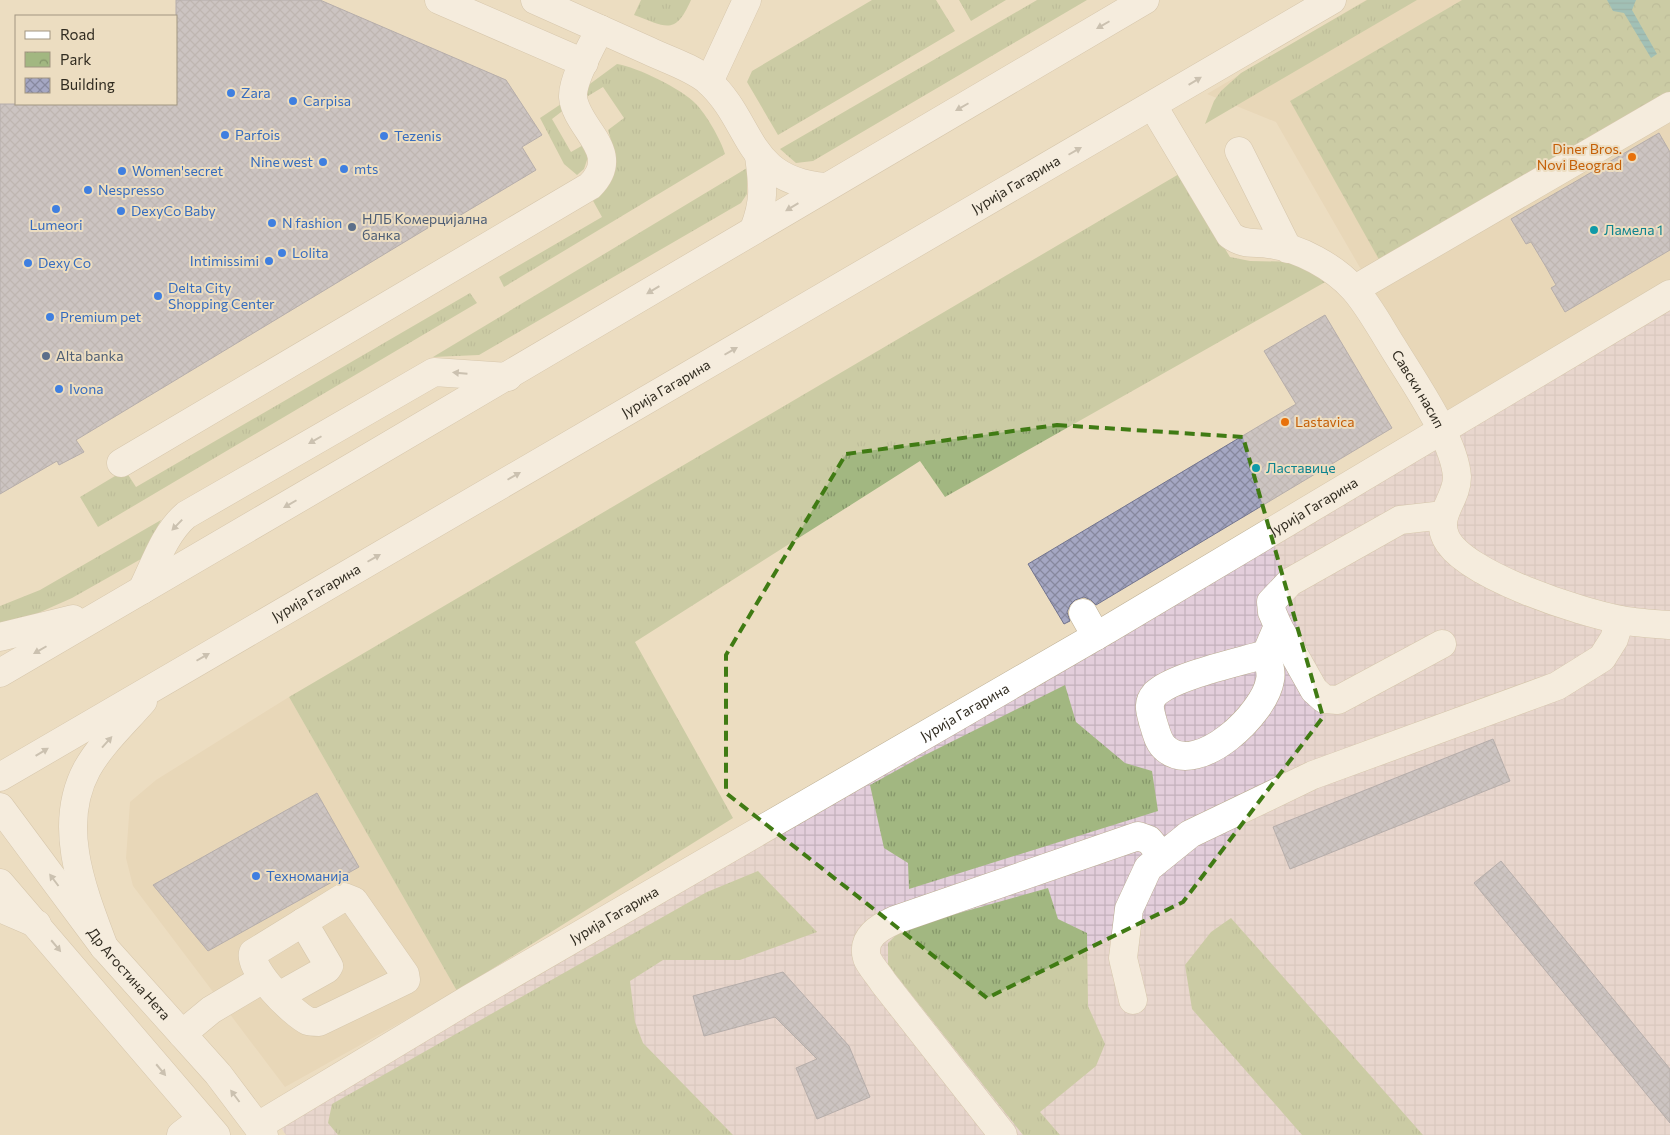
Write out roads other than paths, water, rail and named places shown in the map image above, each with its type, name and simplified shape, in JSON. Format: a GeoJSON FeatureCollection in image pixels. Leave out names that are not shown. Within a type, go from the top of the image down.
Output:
{"type":"FeatureCollection","features":[{"type":"Feature","properties":{"kind":"street"},"geometry":{"type":"LineString","coordinates":[[439,0],[584,63]]}},
{"type":"Feature","properties":{"kind":"street"},"geometry":{"type":"LineString","coordinates":[[535,0],[678,64],[709,82],[724,100],[759,156],[790,179],[803,185],[825,187]]}},
{"type":"Feature","properties":{"kind":"street"},"geometry":{"type":"LineString","coordinates":[[709,82],[747,0]]}},
{"type":"Feature","properties":{"kind":"street"},"geometry":{"type":"LineString","coordinates":[[0,673],[508,377],[754,229],[1145,0]]}},
{"type":"Feature","properties":{"kind":"street","name":"Јурија Гагарина"},"geometry":{"type":"LineString","coordinates":[[0,777],[161,681],[1153,106],[1332,0]]}},
{"type":"Feature","properties":{"kind":"street"},"geometry":{"type":"LineString","coordinates":[[121,463],[590,186],[598,178],[602,166],[598,146],[576,108],[573,97],[584,63],[600,29]]}},
{"type":"Feature","properties":{"kind":"street","name":"Савски насип"},"geometry":{"type":"LineString","coordinates":[[1153,106],[1230,235],[1242,243],[1269,244],[1288,249],[1321,263],[1354,290],[1367,306],[1442,432],[1452,455],[1457,477],[1456,487],[1444,515],[1442,528],[1447,541],[1474,566],[1548,599],[1620,620],[1670,625]]}},
{"type":"Feature","properties":{"kind":"street"},"geometry":{"type":"LineString","coordinates":[[1354,290],[1670,106]]}},
{"type":"Feature","properties":{"kind":"street"},"geometry":{"type":"LineString","coordinates":[[1239,151],[1288,249]]}},
{"type":"Feature","properties":{"kind":"street"},"geometry":{"type":"LineString","coordinates":[[754,229],[762,210],[764,190],[759,156]]}},
{"type":"Feature","properties":{"kind":"street","name":"Јурија Гагарина"},"geometry":{"type":"LineString","coordinates":[[261,1131],[469,999],[1089,624],[1442,432],[1670,294]]}},
{"type":"Feature","properties":{"kind":"street"},"geometry":{"type":"LineString","coordinates":[[142,590],[168,535],[186,515],[434,372],[508,377]]}},
{"type":"Feature","properties":{"kind":"street"},"geometry":{"type":"LineString","coordinates":[[1442,644],[1338,700],[1324,699],[1314,690],[1278,626],[1272,612],[1271,602],[1290,582],[1400,520],[1444,515]]}},
{"type":"Feature","properties":{"kind":"street"},"geometry":{"type":"LineString","coordinates":[[0,637],[20,634],[113,608]]}},
{"type":"Feature","properties":{"kind":"street"},"geometry":{"type":"LineString","coordinates":[[1133,1000],[1123,958],[1129,909],[1148,868],[1190,834],[1313,775],[1557,686],[1602,658],[1614,639],[1620,620]]}},
{"type":"Feature","properties":{"kind":"street"},"geometry":{"type":"LineString","coordinates":[[1266,654],[1180,681],[1156,693],[1149,702],[1150,710],[1157,736],[1166,750],[1193,755],[1211,748],[1238,731],[1253,716],[1267,691],[1271,672],[1266,654],[1278,626]]}},
{"type":"Feature","properties":{"kind":"street"},"geometry":{"type":"LineString","coordinates":[[104,947],[87,902],[78,866],[72,826],[75,800],[88,768],[101,749],[161,681]]}},
{"type":"Feature","properties":{"kind":"street","name":"Др Агостина Нета"},"geometry":{"type":"LineString","coordinates":[[0,807],[104,947],[218,1074],[261,1131]]}},
{"type":"Feature","properties":{"kind":"street"},"geometry":{"type":"LineString","coordinates":[[1003,1135],[883,982],[867,958],[868,942],[876,929],[896,920],[1138,836],[1149,840],[1162,856]]}},
{"type":"Feature","properties":{"kind":"street"},"geometry":{"type":"LineString","coordinates":[[0,883],[209,1127],[181,1135]]}},
{"type":"Feature","properties":{"kind":"street"},"geometry":{"type":"LineString","coordinates":[[344,897],[350,898],[404,974],[406,980],[319,1022],[308,1021],[291,1009],[271,987],[252,961],[253,953],[303,922],[344,897]]}},
{"type":"Feature","properties":{"kind":"street"},"geometry":{"type":"LineString","coordinates":[[0,908],[37,924]]}},
{"type":"Feature","properties":{"kind":"street"},"geometry":{"type":"LineString","coordinates":[[182,1034],[211,1010],[271,987],[327,970],[329,966],[303,922]]}},
{"type":"Feature","properties":{"kind":"water"},"geometry":{"type":"Polygon","coordinates":[[[1607,0],[1636,0],[1632,10],[1657,54],[1651,58],[1624,13],[1613,11],[1607,0]]]}},
{"type":"Feature","properties":{"kind":"place","name":"Zara"},"geometry":{"type":"Point","coordinates":[231,93]}},
{"type":"Feature","properties":{"kind":"place","name":"Carpisa"},"geometry":{"type":"Point","coordinates":[293,101]}},
{"type":"Feature","properties":{"kind":"place","name":"Parfois"},"geometry":{"type":"Point","coordinates":[225,135]}},
{"type":"Feature","properties":{"kind":"place","name":"Tezenis"},"geometry":{"type":"Point","coordinates":[384,136]}},
{"type":"Feature","properties":{"kind":"place","name":"Diner Bros. Novi Beograd"},"geometry":{"type":"Point","coordinates":[1632,157]}},
{"type":"Feature","properties":{"kind":"place","name":"Nine west"},"geometry":{"type":"Point","coordinates":[323,162]}},
{"type":"Feature","properties":{"kind":"place","name":"mts"},"geometry":{"type":"Point","coordinates":[344,169]}},
{"type":"Feature","properties":{"kind":"place","name":"Women'secret"},"geometry":{"type":"Point","coordinates":[122,171]}},
{"type":"Feature","properties":{"kind":"place","name":"Nespresso"},"geometry":{"type":"Point","coordinates":[88,190]}},
{"type":"Feature","properties":{"kind":"place","name":"Lumeori"},"geometry":{"type":"Point","coordinates":[56,209]}},
{"type":"Feature","properties":{"kind":"place","name":"DexyCo Baby"},"geometry":{"type":"Point","coordinates":[121,211]}},
{"type":"Feature","properties":{"kind":"place","name":"N fashion"},"geometry":{"type":"Point","coordinates":[272,223]}},
{"type":"Feature","properties":{"kind":"place","name":"НЛБ Комерцијална банка"},"geometry":{"type":"Point","coordinates":[352,227]}},
{"type":"Feature","properties":{"kind":"place","name":"Ламела 1"},"geometry":{"type":"Point","coordinates":[1594,230]}},
{"type":"Feature","properties":{"kind":"place","name":"Lolita"},"geometry":{"type":"Point","coordinates":[282,253]}},
{"type":"Feature","properties":{"kind":"place","name":"Intimissimi"},"geometry":{"type":"Point","coordinates":[269,261]}},
{"type":"Feature","properties":{"kind":"place","name":"Dexy Co"},"geometry":{"type":"Point","coordinates":[28,263]}},
{"type":"Feature","properties":{"kind":"place","name":"Delta City Shopping Center"},"geometry":{"type":"Point","coordinates":[158,296]}},
{"type":"Feature","properties":{"kind":"place","name":"Premium pet"},"geometry":{"type":"Point","coordinates":[50,317]}},
{"type":"Feature","properties":{"kind":"place","name":"Alta banka"},"geometry":{"type":"Point","coordinates":[46,356]}},
{"type":"Feature","properties":{"kind":"place","name":"Ivona"},"geometry":{"type":"Point","coordinates":[59,389]}},
{"type":"Feature","properties":{"kind":"place","name":"Lastavica"},"geometry":{"type":"Point","coordinates":[1285,422]}},
{"type":"Feature","properties":{"kind":"place","name":"Ластавице"},"geometry":{"type":"Point","coordinates":[1256,468]}},
{"type":"Feature","properties":{"kind":"place","name":"Техноманија"},"geometry":{"type":"Point","coordinates":[256,876]}}]}
